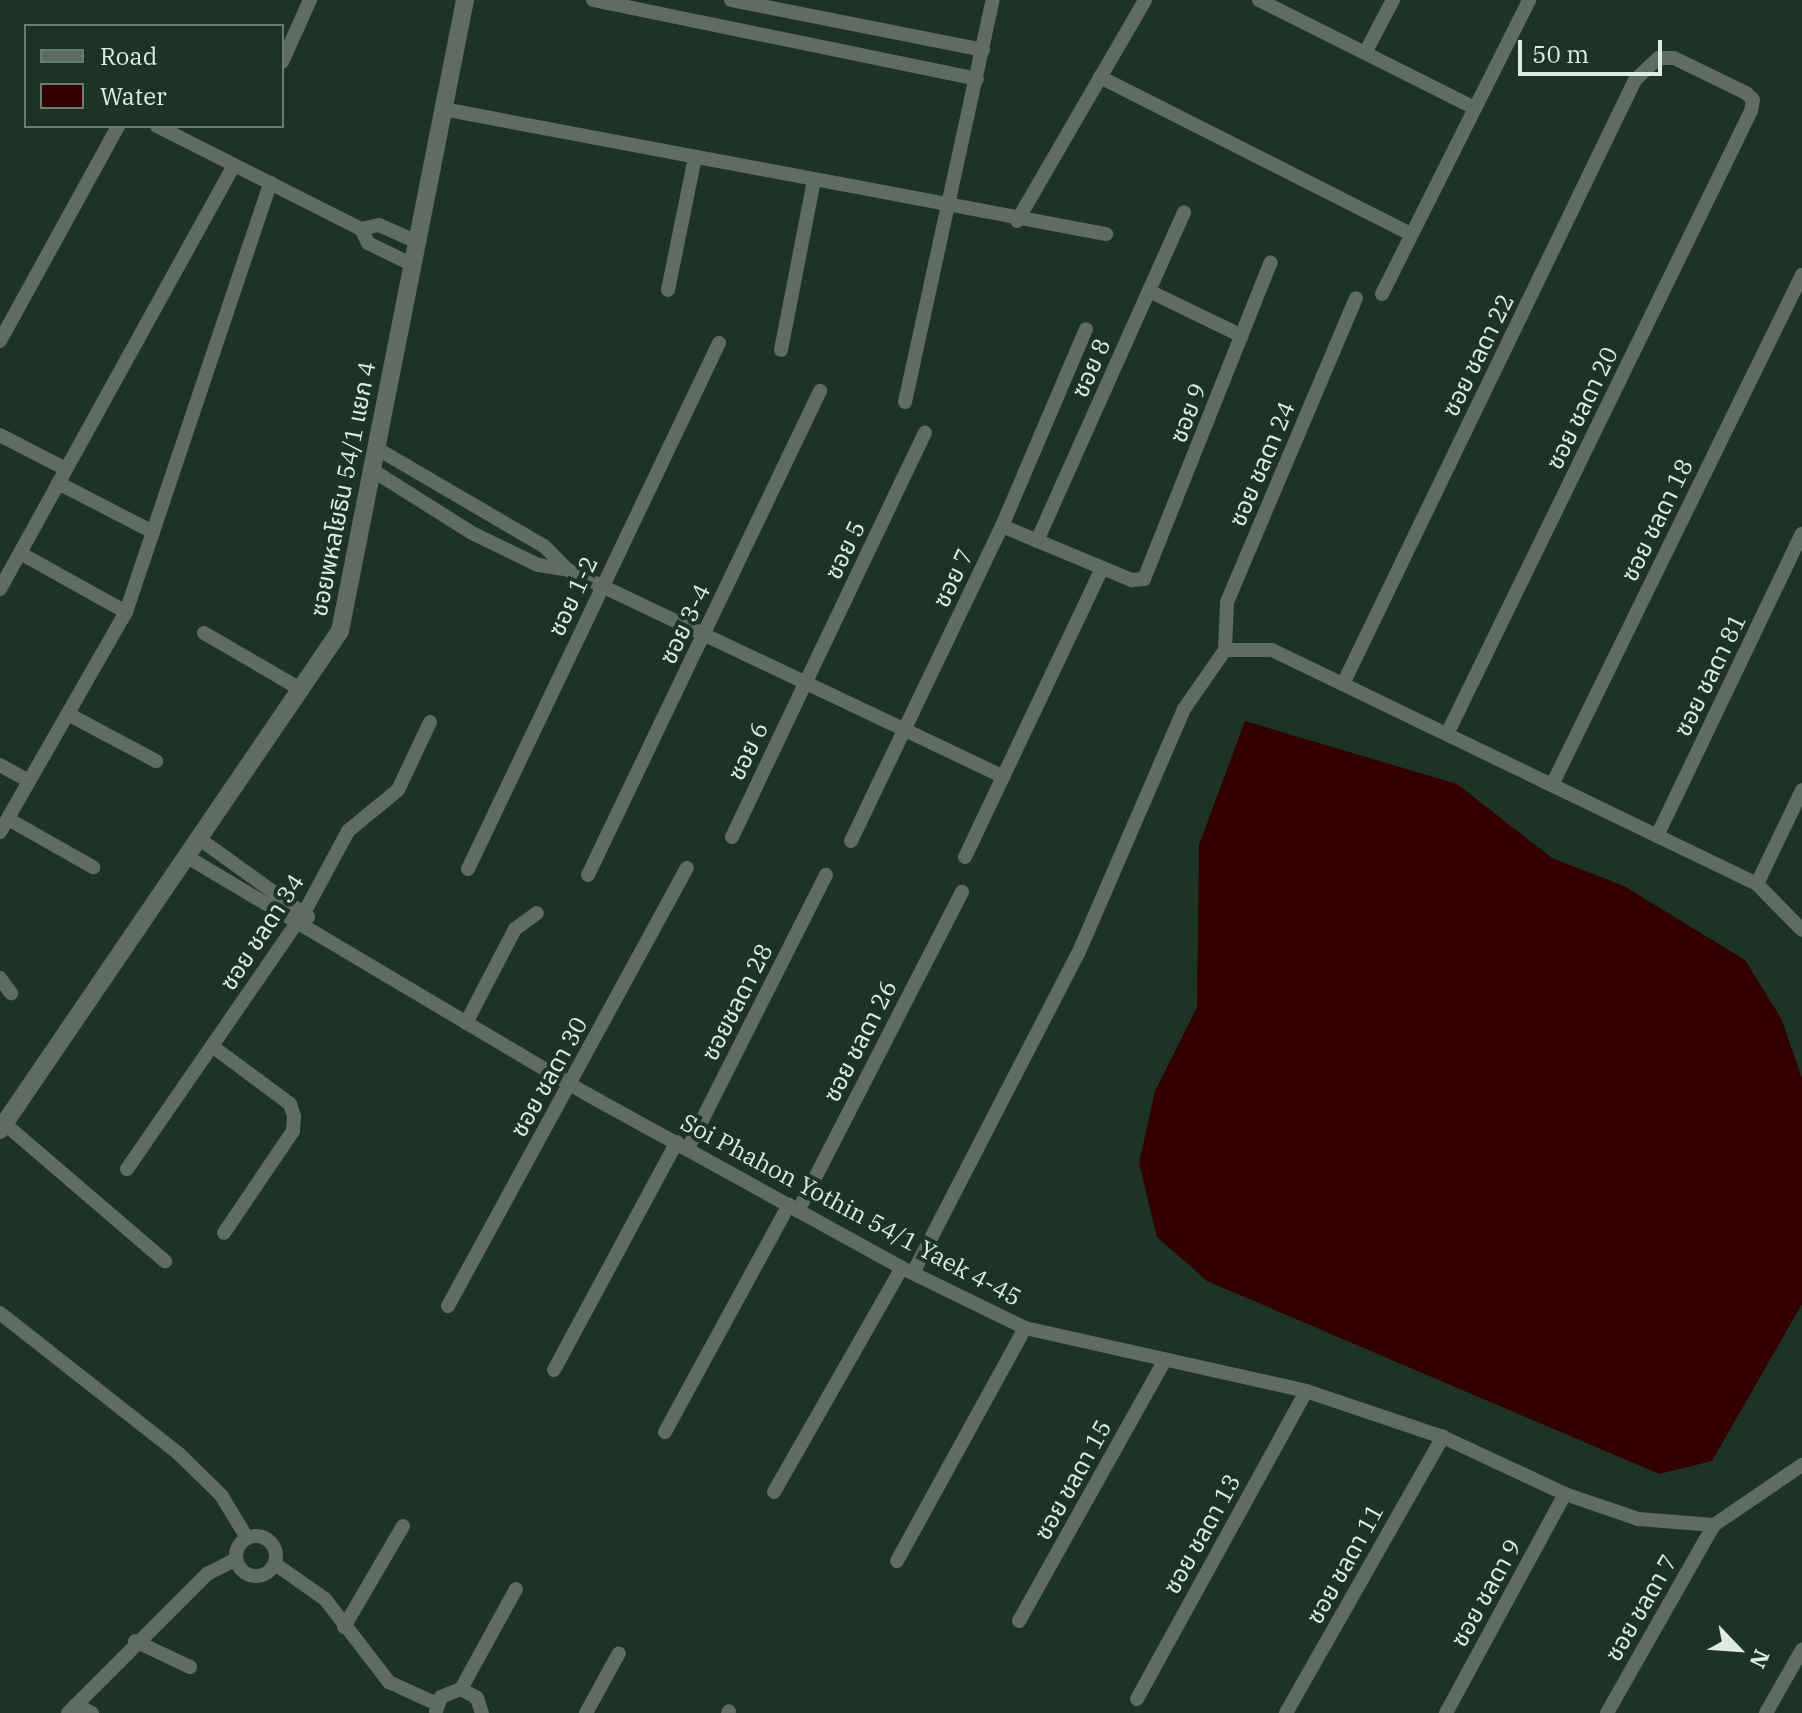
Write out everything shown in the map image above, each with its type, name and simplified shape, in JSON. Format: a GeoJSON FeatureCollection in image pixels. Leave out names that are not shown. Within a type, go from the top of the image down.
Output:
{"type":"FeatureCollection","features":[{"type":"Feature","properties":{"kind":"street"},"geometry":{"type":"LineString","coordinates":[[284,58],[310,0]]}},
{"type":"Feature","properties":{"kind":"street","name":"ซอยพหลโยธิน 54/1 แยก 4"},"geometry":{"type":"LineString","coordinates":[[3,1127],[189,858],[340,631],[465,0]]}},
{"type":"Feature","properties":{"kind":"street"},"geometry":{"type":"LineString","coordinates":[[593,0],[977,79]]}},
{"type":"Feature","properties":{"kind":"street"},"geometry":{"type":"LineString","coordinates":[[905,402],[951,208],[993,0]]}},
{"type":"Feature","properties":{"kind":"street"},"geometry":{"type":"LineString","coordinates":[[1017,221],[1145,0]]}},
{"type":"Feature","properties":{"kind":"street"},"geometry":{"type":"LineString","coordinates":[[1259,0],[1475,108]]}},
{"type":"Feature","properties":{"kind":"street"},"geometry":{"type":"LineString","coordinates":[[1365,53],[1393,0]]}},
{"type":"Feature","properties":{"kind":"street"},"geometry":{"type":"LineString","coordinates":[[1382,294],[1529,0]]}},
{"type":"Feature","properties":{"kind":"street"},"geometry":{"type":"LineString","coordinates":[[733,29],[734,1],[983,50]]}},
{"type":"Feature","properties":{"kind":"street","name":"ซอย ชลดา 22"},"geometry":{"type":"LineString","coordinates":[[1343,684],[1635,80],[1666,56],[1753,100]]}},
{"type":"Feature","properties":{"kind":"street"},"geometry":{"type":"LineString","coordinates":[[1100,77],[1411,234]]}},
{"type":"Feature","properties":{"kind":"street","name":"ซอย ชลดา 20"},"geometry":{"type":"LineString","coordinates":[[1447,734],[1753,100]]}},
{"type":"Feature","properties":{"kind":"street"},"geometry":{"type":"LineString","coordinates":[[443,109],[1017,221],[1106,234]]}},
{"type":"Feature","properties":{"kind":"street"},"geometry":{"type":"LineString","coordinates":[[0,341],[117,128]]}},
{"type":"Feature","properties":{"kind":"street"},"geometry":{"type":"LineString","coordinates":[[161,128],[361,229],[368,243],[413,265]]}},
{"type":"Feature","properties":{"kind":"street"},"geometry":{"type":"LineString","coordinates":[[668,290],[695,157]]}},
{"type":"Feature","properties":{"kind":"street"},"geometry":{"type":"LineString","coordinates":[[0,589],[234,165]]}},
{"type":"Feature","properties":{"kind":"street"},"geometry":{"type":"LineString","coordinates":[[781,350],[814,181]]}},
{"type":"Feature","properties":{"kind":"street"},"geometry":{"type":"LineString","coordinates":[[93,867],[4,826],[126,612],[270,183]]}},
{"type":"Feature","properties":{"kind":"street","name":"ซอย 8"},"geometry":{"type":"LineString","coordinates":[[1037,541],[1184,212]]}},
{"type":"Feature","properties":{"kind":"street"},"geometry":{"type":"LineString","coordinates":[[361,229],[379,225],[417,242]]}},
{"type":"Feature","properties":{"kind":"street","name":"ซอย 9"},"geometry":{"type":"LineString","coordinates":[[1102,569],[1144,579],[1271,262]]}},
{"type":"Feature","properties":{"kind":"street","name":"ซอย ชลดา 18"},"geometry":{"type":"LineString","coordinates":[[1552,785],[1802,275]]}},
{"type":"Feature","properties":{"kind":"street"},"geometry":{"type":"LineString","coordinates":[[1149,291],[1242,336]]}},
{"type":"Feature","properties":{"kind":"street","name":"ซอย ชลดา 24"},"geometry":{"type":"LineString","coordinates":[[1225,650],[1227,602],[1356,298]]}},
{"type":"Feature","properties":{"kind":"street","name":"ซอย 7"},"geometry":{"type":"LineString","coordinates":[[851,841],[1002,526],[1086,329]]}},
{"type":"Feature","properties":{"kind":"street","name":"ซอย 1-2"},"geometry":{"type":"LineString","coordinates":[[468,869],[719,343]]}},
{"type":"Feature","properties":{"kind":"street","name":"ซอย 3-4"},"geometry":{"type":"LineString","coordinates":[[588,875],[820,391]]}},
{"type":"Feature","properties":{"kind":"street","name":"ซอย 5"},"geometry":{"type":"LineString","coordinates":[[804,685],[925,433]]}},
{"type":"Feature","properties":{"kind":"street"},"geometry":{"type":"LineString","coordinates":[[0,435],[66,469]]}},
{"type":"Feature","properties":{"kind":"street"},"geometry":{"type":"LineString","coordinates":[[376,448],[544,546],[568,570]]}},
{"type":"Feature","properties":{"kind":"street"},"geometry":{"type":"LineString","coordinates":[[372,470],[472,533],[538,565],[568,570],[804,685],[1003,777]]}},
{"type":"Feature","properties":{"kind":"street"},"geometry":{"type":"LineString","coordinates":[[58,483],[153,532]]}},
{"type":"Feature","properties":{"kind":"street"},"geometry":{"type":"LineString","coordinates":[[965,857],[1102,569],[1002,526]]}},
{"type":"Feature","properties":{"kind":"street","name":"ซอย ชลดา 81"},"geometry":{"type":"LineString","coordinates":[[1657,836],[1802,534]]}},
{"type":"Feature","properties":{"kind":"street"},"geometry":{"type":"LineString","coordinates":[[20,553],[126,612]]}},
{"type":"Feature","properties":{"kind":"street"},"geometry":{"type":"LineString","coordinates":[[204,633],[302,690]]}},
{"type":"Feature","properties":{"kind":"street"},"geometry":{"type":"LineString","coordinates":[[774,1492],[908,1270],[1078,954],[1184,709],[1225,650],[1272,650],[1757,884],[1802,930]]}},
{"type":"Feature","properties":{"kind":"street","name":"ซอย 6"},"geometry":{"type":"LineString","coordinates":[[732,837],[804,685]]}},
{"type":"Feature","properties":{"kind":"street"},"geometry":{"type":"LineString","coordinates":[[68,714],[156,761]]}},
{"type":"Feature","properties":{"kind":"street","name":"ซอย ชลดา 34"},"geometry":{"type":"LineString","coordinates":[[127,1169],[301,917],[348,831],[398,790],[430,722]]}},
{"type":"Feature","properties":{"kind":"street"},"geometry":{"type":"LineString","coordinates":[[0,765],[29,781]]}},
{"type":"Feature","properties":{"kind":"street"},"geometry":{"type":"LineString","coordinates":[[1757,884],[1802,790]]}},
{"type":"Feature","properties":{"kind":"street"},"geometry":{"type":"LineString","coordinates":[[201,840],[301,917]]}},
{"type":"Feature","properties":{"kind":"street"},"geometry":{"type":"LineString","coordinates":[[189,858],[301,917]]}},
{"type":"Feature","properties":{"kind":"street","name":"ซอย ชลดา 30"},"geometry":{"type":"LineString","coordinates":[[448,1306],[687,868]]}},
{"type":"Feature","properties":{"kind":"street","name":"ซอยชลดา 28"},"geometry":{"type":"LineString","coordinates":[[554,1370],[683,1145],[826,875]]}},
{"type":"Feature","properties":{"kind":"street","name":"ซอย ชลดา 26"},"geometry":{"type":"LineString","coordinates":[[665,1432],[794,1208],[962,892]]}},
{"type":"Feature","properties":{"kind":"street"},"geometry":{"type":"LineString","coordinates":[[466,1023],[515,929],[537,913]]}},
{"type":"Feature","properties":{"kind":"street","name":"Soi Phahon Yothin 54/1 Yaek 4-45"},"geometry":{"type":"LineString","coordinates":[[301,917],[315,932],[571,1085],[908,1270],[1025,1328],[1306,1391],[1443,1437],[1565,1494],[1638,1519],[1714,1525]]}},
{"type":"Feature","properties":{"kind":"street"},"geometry":{"type":"LineString","coordinates":[[0,978],[11,993]]}},
{"type":"Feature","properties":{"kind":"street"},"geometry":{"type":"LineString","coordinates":[[212,1046],[290,1104],[294,1116],[293,1131],[224,1233]]}},
{"type":"Feature","properties":{"kind":"street"},"geometry":{"type":"LineString","coordinates":[[3,1127],[165,1261]]}},
{"type":"Feature","properties":{"kind":"street"},"geometry":{"type":"LineString","coordinates":[[0,1313],[178,1453],[221,1495],[247,1538]]}},
{"type":"Feature","properties":{"kind":"street"},"geometry":{"type":"LineString","coordinates":[[897,1561],[1025,1328]]}},
{"type":"Feature","properties":{"kind":"street","name":"ซอย ชลดา 15"},"geometry":{"type":"LineString","coordinates":[[1019,1621],[1165,1360]]}},
{"type":"Feature","properties":{"kind":"street","name":"ซอย ชลดา 13"},"geometry":{"type":"LineString","coordinates":[[1137,1699],[1306,1391]]}},
{"type":"Feature","properties":{"kind":"street","name":"ซอย ชลดา 11"},"geometry":{"type":"LineString","coordinates":[[1286,1713],[1443,1437]]}},
{"type":"Feature","properties":{"kind":"street"},"geometry":{"type":"LineString","coordinates":[[1714,1525],[1802,1465]]}},
{"type":"Feature","properties":{"kind":"street","name":"ซอย ชลดา 9"},"geometry":{"type":"LineString","coordinates":[[1446,1713],[1565,1494]]}},
{"type":"Feature","properties":{"kind":"street","name":"ซอย ชลดา 7"},"geometry":{"type":"LineString","coordinates":[[1607,1713],[1714,1525]]}},
{"type":"Feature","properties":{"kind":"street"},"geometry":{"type":"LineString","coordinates":[[344,1627],[403,1526]]}},
{"type":"Feature","properties":{"kind":"street"},"geometry":{"type":"LineString","coordinates":[[236,1559],[242,1571],[254,1577],[267,1574],[275,1564],[272,1543],[260,1536],[247,1538]]}},
{"type":"Feature","properties":{"kind":"street"},"geometry":{"type":"LineString","coordinates":[[72,1709],[135,1641],[207,1574],[236,1559],[247,1538]]}},
{"type":"Feature","properties":{"kind":"street"},"geometry":{"type":"LineString","coordinates":[[275,1564],[310,1585],[389,1682],[437,1708],[447,1693],[461,1689],[516,1589]]}},
{"type":"Feature","properties":{"kind":"street"},"geometry":{"type":"LineString","coordinates":[[135,1641],[190,1667]]}},
{"type":"Feature","properties":{"kind":"street"},"geometry":{"type":"LineString","coordinates":[[1766,1713],[1802,1650]]}},
{"type":"Feature","properties":{"kind":"street"},"geometry":{"type":"LineString","coordinates":[[586,1713],[619,1653]]}},
{"type":"Feature","properties":{"kind":"street"},"geometry":{"type":"LineString","coordinates":[[461,1689],[477,1698],[482,1713]]}},
{"type":"Feature","properties":{"kind":"street"},"geometry":{"type":"LineString","coordinates":[[72,1709],[92,1713]]}},
{"type":"Feature","properties":{"kind":"water"},"geometry":{"type":"Polygon","coordinates":[[[1245,721],[1457,784],[1552,858],[1624,886],[1745,960],[1781,1018],[1802,1078],[1802,1304],[1712,1461],[1659,1474],[1207,1281],[1157,1237],[1139,1163],[1155,1091],[1197,1007],[1199,845],[1245,721]]]}}]}
